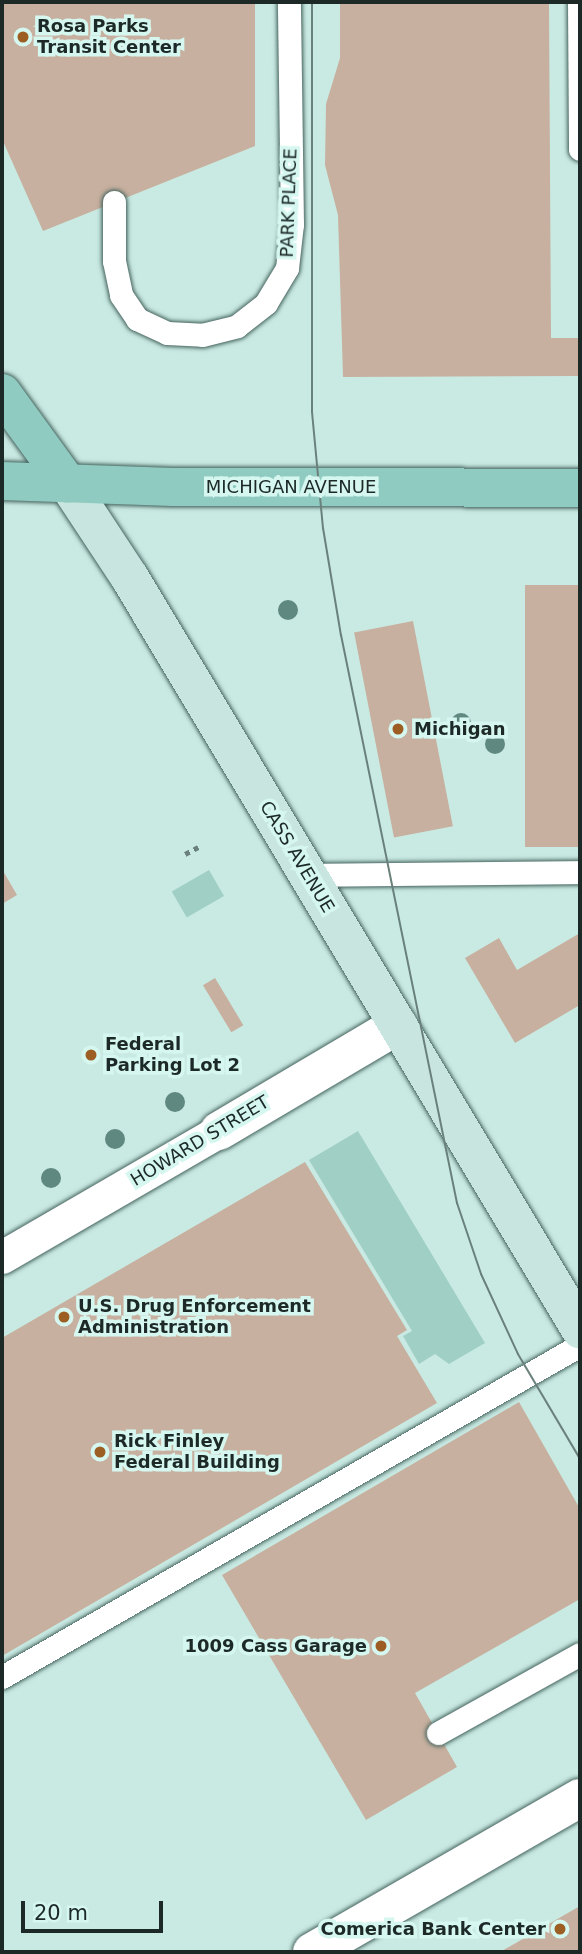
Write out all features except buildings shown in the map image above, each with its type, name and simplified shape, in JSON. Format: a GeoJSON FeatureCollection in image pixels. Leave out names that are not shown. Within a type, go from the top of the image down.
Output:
{"type":"FeatureCollection","features":[{"type":"Feature","properties":{"kind":"main road","name":"CASS AVENUE"},"geometry":{"type":"LineString","coordinates":[[2,393],[68,484],[130,578],[580,1329]]}},
{"type":"Feature","properties":{"kind":"main road","name":"MICHIGAN AVENUE"},"geometry":{"type":"LineString","coordinates":[[2,481],[68,484],[580,488]]}},
{"type":"Feature","properties":{"kind":"street","name":"HOWARD STREET"},"geometry":{"type":"LineString","coordinates":[[2,1257],[398,1025]]}},
{"type":"Feature","properties":{"kind":"street"},"geometry":{"type":"LineString","coordinates":[[312,1952],[580,1798]]}},
{"type":"Feature","properties":{"kind":"lane","name":"PARK PLACE"},"geometry":{"type":"LineString","coordinates":[[114,202],[114,261],[121,295],[137,319],[167,333],[202,335],[237,326],[266,303],[287,268],[292,224],[289,2]]}},
{"type":"Feature","properties":{"kind":"lane"},"geometry":{"type":"LineString","coordinates":[[579,2],[580,149]]}},
{"type":"Feature","properties":{"kind":"lane"},"geometry":{"type":"LineString","coordinates":[[308,875],[580,872]]}},
{"type":"Feature","properties":{"kind":"lane"},"geometry":{"type":"LineString","coordinates":[[2,1677],[580,1345]]}},
{"type":"Feature","properties":{"kind":"lane"},"geometry":{"type":"LineString","coordinates":[[438,1733],[580,1654]]}},
{"type":"Feature","properties":{"kind":"path"},"geometry":{"type":"LineString","coordinates":[[185,854],[198,847]]}},
{"type":"Feature","properties":{"kind":"green space"},"geometry":{"type":"Polygon","coordinates":[[[209,870],[224,896],[187,917],[172,892],[209,870]]]}},
{"type":"Feature","properties":{"kind":"green space"},"geometry":{"type":"Polygon","coordinates":[[[358,1131],[485,1343],[449,1364],[435,1354],[419,1364],[403,1336],[412,1331],[309,1160],[358,1131]]]}},
{"type":"Feature","properties":{"kind":"tram line"},"geometry":{"type":"LineString","coordinates":[[312,2],[312,412],[323,528],[341,635],[457,1203],[481,1274],[518,1354],[580,1459]]}},
{"type":"Feature","properties":{"kind":"place","name":"Rosa Parks Transit Center"},"geometry":{"type":"Point","coordinates":[23,37]}},
{"type":"Feature","properties":{"kind":"place","name":"Michigan"},"geometry":{"type":"Point","coordinates":[398,729]}},
{"type":"Feature","properties":{"kind":"place","name":"Federal Parking Lot 2"},"geometry":{"type":"Point","coordinates":[91,1055]}},
{"type":"Feature","properties":{"kind":"place","name":"U.S. Drug Enforcement Administration"},"geometry":{"type":"Point","coordinates":[64,1317]}},
{"type":"Feature","properties":{"kind":"place","name":"Rick Finley Federal Building"},"geometry":{"type":"Point","coordinates":[100,1452]}},
{"type":"Feature","properties":{"kind":"place","name":"1009 Cass Garage"},"geometry":{"type":"Point","coordinates":[381,1646]}},
{"type":"Feature","properties":{"kind":"place","name":"Comerica Bank Center"},"geometry":{"type":"Point","coordinates":[560,1929]}}]}
